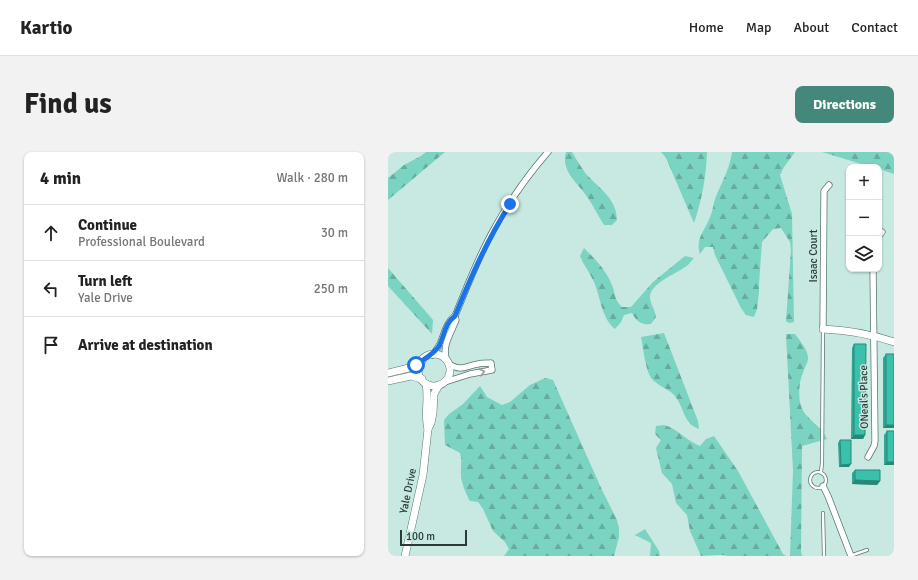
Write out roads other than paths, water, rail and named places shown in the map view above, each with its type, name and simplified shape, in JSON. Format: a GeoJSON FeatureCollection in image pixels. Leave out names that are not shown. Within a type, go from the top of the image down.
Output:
{"type":"FeatureCollection","features":[{"type":"Feature","properties":{"kind":"street"},"geometry":{"type":"LineString","coordinates":[[442,384],[450,374],[448,362],[444,354],[444,348],[456,320],[455,316],[474,271],[493,230],[531,172],[548,152]]}},
{"type":"Feature","properties":{"kind":"street","name":"Isaac Court"},"geometry":{"type":"LineString","coordinates":[[823,329],[824,191],[829,184]]}},
{"type":"Feature","properties":{"kind":"street","name":"ONeal's Place"},"geometry":{"type":"LineString","coordinates":[[868,457],[875,441],[873,272]]}},
{"type":"Feature","properties":{"kind":"street"},"geometry":{"type":"LineString","coordinates":[[433,355],[441,342],[445,328],[450,320],[455,316]]}},
{"type":"Feature","properties":{"kind":"street"},"geometry":{"type":"LineString","coordinates":[[823,329],[849,331],[894,342]]}},
{"type":"Feature","properties":{"kind":"street"},"geometry":{"type":"LineString","coordinates":[[388,373],[409,368],[433,355],[442,356],[454,367],[463,369],[476,364],[491,363],[492,370],[470,374],[432,386],[412,376],[388,381]]}},
{"type":"Feature","properties":{"kind":"street"},"geometry":{"type":"LineString","coordinates":[[422,361],[419,370],[424,381]]}},
{"type":"Feature","properties":{"kind":"street","name":"Yale Drive"},"geometry":{"type":"LineString","coordinates":[[424,381],[428,394],[426,423],[428,429]]}},
{"type":"Feature","properties":{"kind":"street","name":"Yale Drive"},"geometry":{"type":"LineString","coordinates":[[405,556],[424,475],[428,429],[433,413],[434,394],[442,384]]}},
{"type":"Feature","properties":{"kind":"street"},"geometry":{"type":"LineString","coordinates":[[823,486],[851,556]]}},
{"type":"Feature","properties":{"kind":"lane"},"geometry":{"type":"LineString","coordinates":[[821,472],[813,474],[811,481],[815,487],[823,486],[826,480],[821,472],[823,329]]}},
{"type":"Feature","properties":{"kind":"lane"},"geometry":{"type":"LineString","coordinates":[[823,513],[824,556]]}},
{"type":"Feature","properties":{"kind":"lane"},"geometry":{"type":"LineString","coordinates":[[851,556],[867,550]]}}]}
